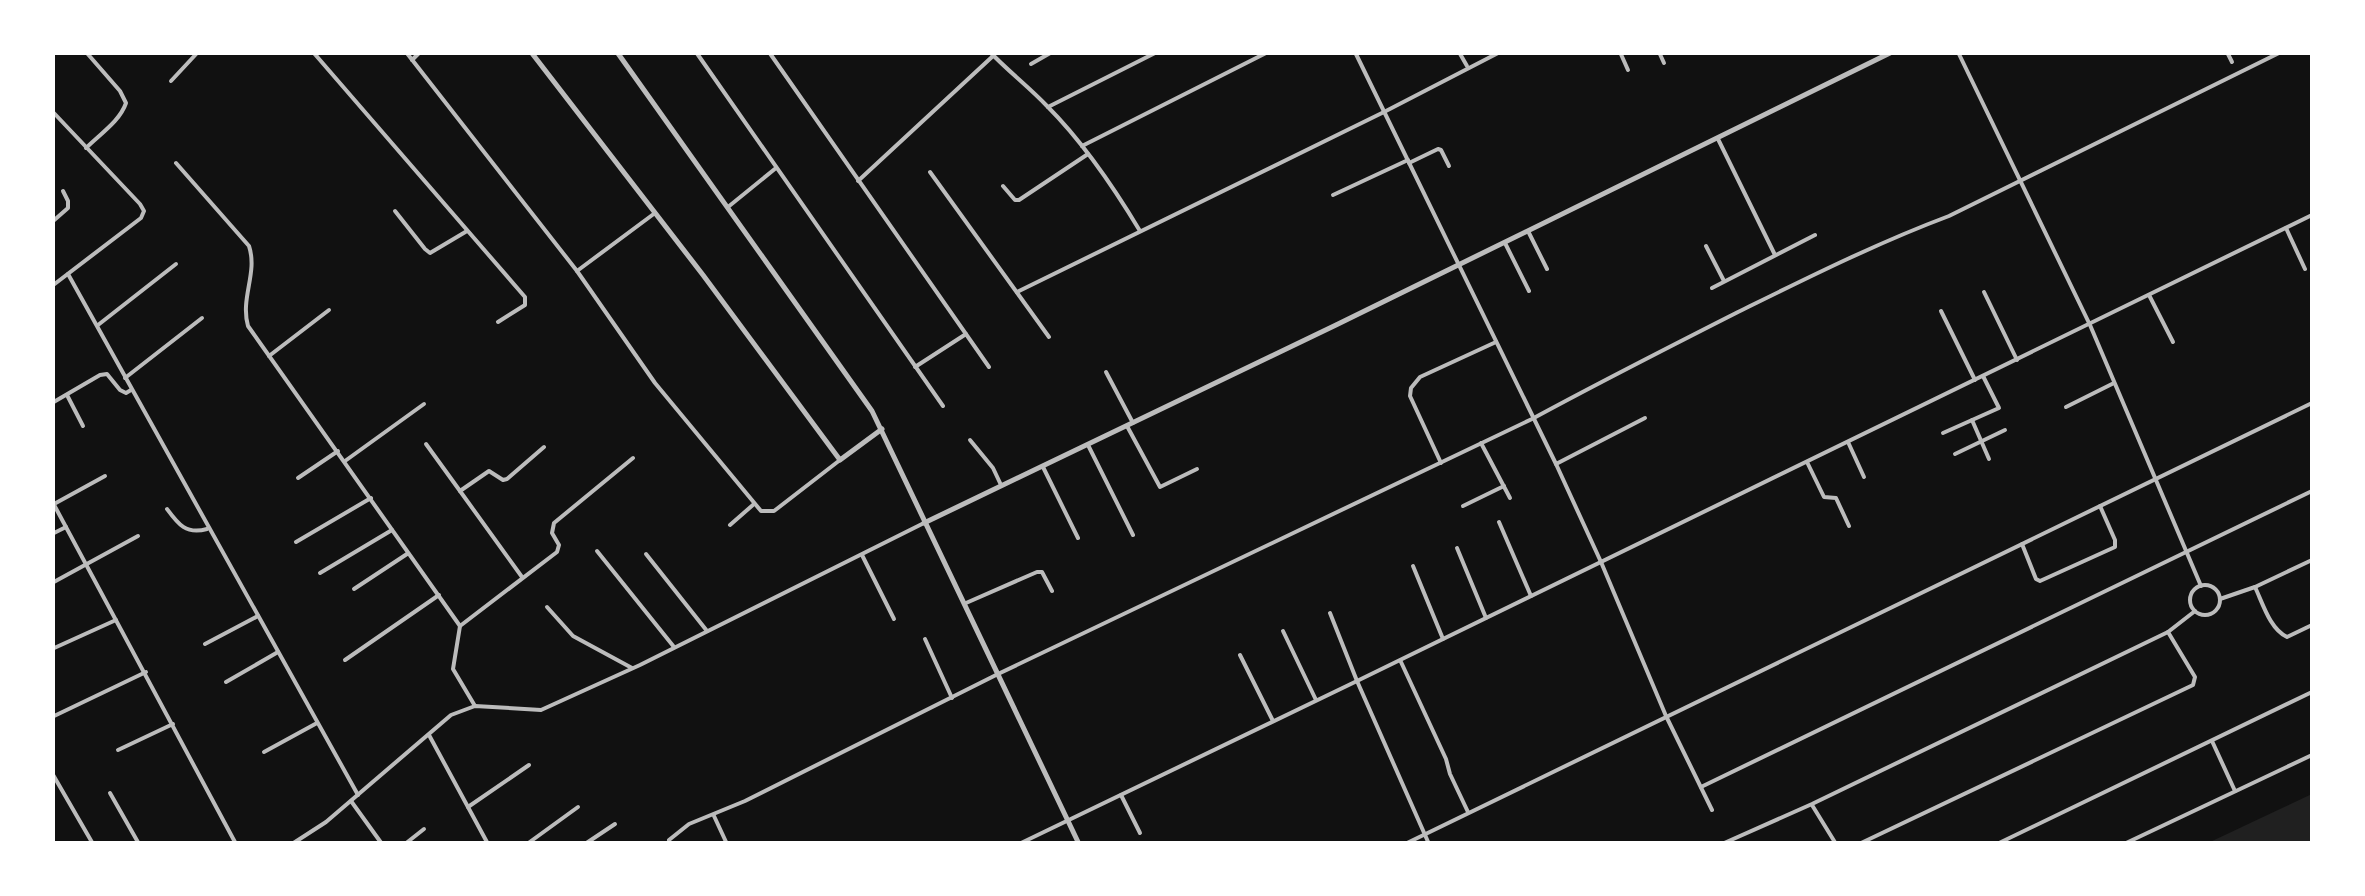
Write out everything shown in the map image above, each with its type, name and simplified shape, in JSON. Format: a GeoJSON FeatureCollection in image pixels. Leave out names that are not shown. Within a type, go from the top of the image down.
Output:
{"type":"FeatureCollection","features":[{"type":"Feature","properties":{"kind":"street"},"geometry":{"type":"LineString","coordinates":[[86,52],[126,102],[118,118],[86,148]]}},
{"type":"Feature","properties":{"kind":"street"},"geometry":{"type":"LineString","coordinates":[[171,81],[198,52]]}},
{"type":"Feature","properties":{"kind":"street"},"geometry":{"type":"LineString","coordinates":[[313,52],[526,301],[498,322]]}},
{"type":"Feature","properties":{"kind":"street"},"geometry":{"type":"LineString","coordinates":[[406,52],[577,271],[655,383],[762,511],[774,511],[882,429]]}},
{"type":"Feature","properties":{"kind":"street"},"geometry":{"type":"LineString","coordinates":[[412,60],[420,52]]}},
{"type":"Feature","properties":{"kind":"street"},"geometry":{"type":"LineString","coordinates":[[531,52],[840,460]]}},
{"type":"Feature","properties":{"kind":"street"},"geometry":{"type":"LineString","coordinates":[[617,52],[872,410],[1079,844]]}},
{"type":"Feature","properties":{"kind":"street"},"geometry":{"type":"LineString","coordinates":[[696,52],[943,406]]}},
{"type":"Feature","properties":{"kind":"street"},"geometry":{"type":"LineString","coordinates":[[769,52],[988,367]]}},
{"type":"Feature","properties":{"kind":"street"},"geometry":{"type":"LineString","coordinates":[[1031,64],[1052,52]]}},
{"type":"Feature","properties":{"kind":"street"},"geometry":{"type":"LineString","coordinates":[[1048,107],[1157,52]]}},
{"type":"Feature","properties":{"kind":"street"},"geometry":{"type":"LineString","coordinates":[[1082,146],[1268,52]]}},
{"type":"Feature","properties":{"kind":"street"},"geometry":{"type":"LineString","coordinates":[[1354,52],[1556,464],[1666,716],[1712,810]]}},
{"type":"Feature","properties":{"kind":"street"},"geometry":{"type":"LineString","coordinates":[[1459,52],[1468,68]]}},
{"type":"Feature","properties":{"kind":"street"},"geometry":{"type":"LineString","coordinates":[[1017,292],[1500,52]]}},
{"type":"Feature","properties":{"kind":"street"},"geometry":{"type":"LineString","coordinates":[[1620,52],[1628,70]]}},
{"type":"Feature","properties":{"kind":"street"},"geometry":{"type":"LineString","coordinates":[[1659,52],[1664,63]]}},
{"type":"Feature","properties":{"kind":"street"},"geometry":{"type":"LineString","coordinates":[[292,844],[312,833],[451,715],[475,706],[541,710],[1892,52]]}},
{"type":"Feature","properties":{"kind":"street"},"geometry":{"type":"LineString","coordinates":[[1958,52],[2090,324],[2201,586]]}},
{"type":"Feature","properties":{"kind":"street"},"geometry":{"type":"LineString","coordinates":[[2227,52],[2232,62]]}},
{"type":"Feature","properties":{"kind":"street"},"geometry":{"type":"LineString","coordinates":[[669,840],[690,824],[714,816],[998,674],[1532,419],[1789,287],[1949,216],[2281,52]]}},
{"type":"Feature","properties":{"kind":"street"},"geometry":{"type":"LineString","coordinates":[[858,181],[991,54],[1048,107],[1082,146],[1106,175],[1140,231]]}},
{"type":"Feature","properties":{"kind":"street"},"geometry":{"type":"LineString","coordinates":[[52,112],[144,211],[141,218],[52,286]]}},
{"type":"Feature","properties":{"kind":"street"},"geometry":{"type":"LineString","coordinates":[[1718,139],[1775,254]]}},
{"type":"Feature","properties":{"kind":"street"},"geometry":{"type":"LineString","coordinates":[[1334,195],[1438,148],[1450,166]]}},
{"type":"Feature","properties":{"kind":"street"},"geometry":{"type":"LineString","coordinates":[[1003,186],[1019,200],[1088,154]]}},
{"type":"Feature","properties":{"kind":"street"},"geometry":{"type":"LineString","coordinates":[[176,164],[249,246],[254,259],[245,315],[248,326],[460,626]]}},
{"type":"Feature","properties":{"kind":"street"},"geometry":{"type":"LineString","coordinates":[[728,207],[776,168]]}},
{"type":"Feature","properties":{"kind":"street"},"geometry":{"type":"LineString","coordinates":[[930,172],[1050,337]]}},
{"type":"Feature","properties":{"kind":"street"},"geometry":{"type":"LineString","coordinates":[[52,222],[68,208],[63,192]]}},
{"type":"Feature","properties":{"kind":"street"},"geometry":{"type":"LineString","coordinates":[[395,211],[430,253],[467,231]]}},
{"type":"Feature","properties":{"kind":"street"},"geometry":{"type":"LineString","coordinates":[[577,271],[655,212]]}},
{"type":"Feature","properties":{"kind":"street"},"geometry":{"type":"LineString","coordinates":[[1019,844],[2312,215]]}},
{"type":"Feature","properties":{"kind":"street"},"geometry":{"type":"LineString","coordinates":[[2286,228],[2305,269]]}},
{"type":"Feature","properties":{"kind":"street"},"geometry":{"type":"LineString","coordinates":[[1528,231],[1547,269]]}},
{"type":"Feature","properties":{"kind":"street"},"geometry":{"type":"LineString","coordinates":[[1712,288],[1814,235]]}},
{"type":"Feature","properties":{"kind":"street"},"geometry":{"type":"LineString","coordinates":[[1504,243],[1530,291]]}},
{"type":"Feature","properties":{"kind":"street"},"geometry":{"type":"LineString","coordinates":[[1706,246],[1724,281]]}},
{"type":"Feature","properties":{"kind":"street"},"geometry":{"type":"LineString","coordinates":[[98,325],[176,264]]}},
{"type":"Feature","properties":{"kind":"street"},"geometry":{"type":"LineString","coordinates":[[68,274],[358,795]]}},
{"type":"Feature","properties":{"kind":"street"},"geometry":{"type":"LineString","coordinates":[[1984,292],[2017,360]]}},
{"type":"Feature","properties":{"kind":"street"},"geometry":{"type":"LineString","coordinates":[[2149,295],[2173,342]]}},
{"type":"Feature","properties":{"kind":"street"},"geometry":{"type":"LineString","coordinates":[[269,356],[329,310]]}},
{"type":"Feature","properties":{"kind":"street"},"geometry":{"type":"LineString","coordinates":[[1942,311],[1974,380]]}},
{"type":"Feature","properties":{"kind":"street"},"geometry":{"type":"LineString","coordinates":[[125,378],[202,318]]}},
{"type":"Feature","properties":{"kind":"street"},"geometry":{"type":"LineString","coordinates":[[915,367],[966,334]]}},
{"type":"Feature","properties":{"kind":"street"},"geometry":{"type":"LineString","coordinates":[[1441,462],[1410,396],[1411,388],[1420,377],[1496,342]]}},
{"type":"Feature","properties":{"kind":"street"},"geometry":{"type":"LineString","coordinates":[[1106,372],[1160,486],[1197,469]]}},
{"type":"Feature","properties":{"kind":"street"},"geometry":{"type":"LineString","coordinates":[[52,403],[100,375],[107,374],[120,390],[131,390]]}},
{"type":"Feature","properties":{"kind":"street"},"geometry":{"type":"LineString","coordinates":[[1944,433],[1998,408],[1983,376]]}},
{"type":"Feature","properties":{"kind":"street"},"geometry":{"type":"LineString","coordinates":[[2066,407],[2114,383]]}},
{"type":"Feature","properties":{"kind":"street"},"geometry":{"type":"LineString","coordinates":[[67,395],[83,426]]}},
{"type":"Feature","properties":{"kind":"street"},"geometry":{"type":"LineString","coordinates":[[1404,844],[2312,403]]}},
{"type":"Feature","properties":{"kind":"street"},"geometry":{"type":"LineString","coordinates":[[345,461],[424,404]]}},
{"type":"Feature","properties":{"kind":"street"},"geometry":{"type":"LineString","coordinates":[[1556,464],[1645,418]]}},
{"type":"Feature","properties":{"kind":"street"},"geometry":{"type":"LineString","coordinates":[[1972,420],[1989,459]]}},
{"type":"Feature","properties":{"kind":"street"},"geometry":{"type":"LineString","coordinates":[[1955,454],[2005,430]]}},
{"type":"Feature","properties":{"kind":"street"},"geometry":{"type":"LineString","coordinates":[[970,440],[1002,487]]}},
{"type":"Feature","properties":{"kind":"street"},"geometry":{"type":"LineString","coordinates":[[1848,442],[1864,478]]}},
{"type":"Feature","properties":{"kind":"street"},"geometry":{"type":"LineString","coordinates":[[1481,443],[1510,498]]}},
{"type":"Feature","properties":{"kind":"street"},"geometry":{"type":"LineString","coordinates":[[426,444],[522,577]]}},
{"type":"Feature","properties":{"kind":"street"},"geometry":{"type":"LineString","coordinates":[[1088,445],[1133,534]]}},
{"type":"Feature","properties":{"kind":"street"},"geometry":{"type":"LineString","coordinates":[[460,491],[489,472],[504,480],[544,447]]}},
{"type":"Feature","properties":{"kind":"street"},"geometry":{"type":"LineString","coordinates":[[298,478],[338,451]]}},
{"type":"Feature","properties":{"kind":"street"},"geometry":{"type":"LineString","coordinates":[[475,706],[453,670],[460,626],[559,549],[552,533],[554,523],[632,458]]}},
{"type":"Feature","properties":{"kind":"street"},"geometry":{"type":"LineString","coordinates":[[1808,462],[1824,497],[1836,498],[1849,526]]}},
{"type":"Feature","properties":{"kind":"street"},"geometry":{"type":"LineString","coordinates":[[1043,468],[1078,538]]}},
{"type":"Feature","properties":{"kind":"street"},"geometry":{"type":"LineString","coordinates":[[105,476],[53,502],[236,844]]}},
{"type":"Feature","properties":{"kind":"street"},"geometry":{"type":"LineString","coordinates":[[1463,506],[1504,486]]}},
{"type":"Feature","properties":{"kind":"street"},"geometry":{"type":"LineString","coordinates":[[1701,787],[2312,491]]}},
{"type":"Feature","properties":{"kind":"street"},"geometry":{"type":"LineString","coordinates":[[296,542],[371,498]]}},
{"type":"Feature","properties":{"kind":"street"},"geometry":{"type":"LineString","coordinates":[[730,525],[754,504]]}},
{"type":"Feature","properties":{"kind":"street"},"geometry":{"type":"LineString","coordinates":[[2022,544],[2040,581],[2114,547],[2115,540],[2100,506]]}},
{"type":"Feature","properties":{"kind":"street"},"geometry":{"type":"LineString","coordinates":[[167,509],[179,526],[189,531],[208,528]]}},
{"type":"Feature","properties":{"kind":"street"},"geometry":{"type":"LineString","coordinates":[[1499,522],[1531,596]]}},
{"type":"Feature","properties":{"kind":"street"},"geometry":{"type":"LineString","coordinates":[[52,534],[66,526]]}},
{"type":"Feature","properties":{"kind":"street"},"geometry":{"type":"LineString","coordinates":[[320,573],[392,530]]}},
{"type":"Feature","properties":{"kind":"street"},"geometry":{"type":"LineString","coordinates":[[52,583],[138,536]]}},
{"type":"Feature","properties":{"kind":"street"},"geometry":{"type":"LineString","coordinates":[[1457,548],[1486,618]]}},
{"type":"Feature","properties":{"kind":"street"},"geometry":{"type":"LineString","coordinates":[[597,550],[674,647]]}},
{"type":"Feature","properties":{"kind":"street"},"geometry":{"type":"LineString","coordinates":[[354,589],[407,554]]}},
{"type":"Feature","properties":{"kind":"street"},"geometry":{"type":"LineString","coordinates":[[646,554],[707,631]]}},
{"type":"Feature","properties":{"kind":"street"},"geometry":{"type":"LineString","coordinates":[[862,555],[894,618]]}},
{"type":"Feature","properties":{"kind":"street"},"geometry":{"type":"LineString","coordinates":[[2220,599],[2255,588],[2312,560]]}},
{"type":"Feature","properties":{"kind":"street"},"geometry":{"type":"LineString","coordinates":[[1414,566],[1443,638]]}},
{"type":"Feature","properties":{"kind":"street"},"geometry":{"type":"LineString","coordinates":[[966,603],[1038,572],[1042,572],[1052,591]]}},
{"type":"Feature","properties":{"kind":"street"},"geometry":{"type":"LineString","coordinates":[[2201,586],[2211,586],[2220,599],[2211,613],[2200,614],[2190,602],[2192,592],[2201,586]]}},
{"type":"Feature","properties":{"kind":"street"},"geometry":{"type":"LineString","coordinates":[[2255,588],[2281,635],[2312,625]]}},
{"type":"Feature","properties":{"kind":"street"},"geometry":{"type":"LineString","coordinates":[[345,660],[438,596]]}},
{"type":"Feature","properties":{"kind":"street"},"geometry":{"type":"LineString","coordinates":[[547,607],[573,636],[632,668]]}},
{"type":"Feature","properties":{"kind":"street"},"geometry":{"type":"LineString","coordinates":[[1722,844],[2168,632],[2195,611]]}},
{"type":"Feature","properties":{"kind":"street"},"geometry":{"type":"LineString","coordinates":[[1330,613],[1430,844]]}},
{"type":"Feature","properties":{"kind":"street"},"geometry":{"type":"LineString","coordinates":[[205,644],[258,616]]}},
{"type":"Feature","properties":{"kind":"street"},"geometry":{"type":"LineString","coordinates":[[52,650],[116,620]]}},
{"type":"Feature","properties":{"kind":"street"},"geometry":{"type":"LineString","coordinates":[[1283,631],[1316,700]]}},
{"type":"Feature","properties":{"kind":"street"},"geometry":{"type":"LineString","coordinates":[[1858,844],[2194,685],[2195,677],[2168,632]]}},
{"type":"Feature","properties":{"kind":"street"},"geometry":{"type":"LineString","coordinates":[[925,639],[952,698]]}},
{"type":"Feature","properties":{"kind":"street"},"geometry":{"type":"LineString","coordinates":[[226,682],[278,652]]}},
{"type":"Feature","properties":{"kind":"street"},"geometry":{"type":"LineString","coordinates":[[1240,654],[1274,721]]}},
{"type":"Feature","properties":{"kind":"street"},"geometry":{"type":"LineString","coordinates":[[1400,660],[1468,812]]}},
{"type":"Feature","properties":{"kind":"street"},"geometry":{"type":"LineString","coordinates":[[52,717],[146,672]]}},
{"type":"Feature","properties":{"kind":"street"},"geometry":{"type":"LineString","coordinates":[[1996,844],[2312,692]]}},
{"type":"Feature","properties":{"kind":"street"},"geometry":{"type":"LineString","coordinates":[[264,752],[317,723]]}},
{"type":"Feature","properties":{"kind":"street"},"geometry":{"type":"LineString","coordinates":[[118,750],[174,724]]}},
{"type":"Feature","properties":{"kind":"street"},"geometry":{"type":"LineString","coordinates":[[430,735],[488,844]]}},
{"type":"Feature","properties":{"kind":"street"},"geometry":{"type":"LineString","coordinates":[[2212,740],[2235,791]]}},
{"type":"Feature","properties":{"kind":"street"},"geometry":{"type":"LineString","coordinates":[[2124,844],[2312,755]]}},
{"type":"Feature","properties":{"kind":"street"},"geometry":{"type":"LineString","coordinates":[[468,808],[528,765]]}},
{"type":"Feature","properties":{"kind":"street"},"geometry":{"type":"LineString","coordinates":[[52,773],[93,844]]}},
{"type":"Feature","properties":{"kind":"street"},"geometry":{"type":"LineString","coordinates":[[110,792],[139,844]]}},
{"type":"Feature","properties":{"kind":"street"},"geometry":{"type":"LineString","coordinates":[[1121,795],[1140,833]]}},
{"type":"Feature","properties":{"kind":"street"},"geometry":{"type":"LineString","coordinates":[[351,801],[382,844]]}},
{"type":"Feature","properties":{"kind":"street"},"geometry":{"type":"LineString","coordinates":[[1812,804],[1836,844]]}},
{"type":"Feature","properties":{"kind":"street"},"geometry":{"type":"LineString","coordinates":[[527,844],[578,807]]}},
{"type":"Feature","properties":{"kind":"street"},"geometry":{"type":"LineString","coordinates":[[714,816],[727,844]]}},
{"type":"Feature","properties":{"kind":"street"},"geometry":{"type":"LineString","coordinates":[[585,844],[615,824]]}},
{"type":"Feature","properties":{"kind":"street"},"geometry":{"type":"LineString","coordinates":[[404,844],[424,830]]}},
{"type":"Feature","properties":{"kind":"shaded area"},"geometry":{"type":"Polygon","coordinates":[[[2312,794],[2312,843],[2208,843],[2312,794]]]}}]}
